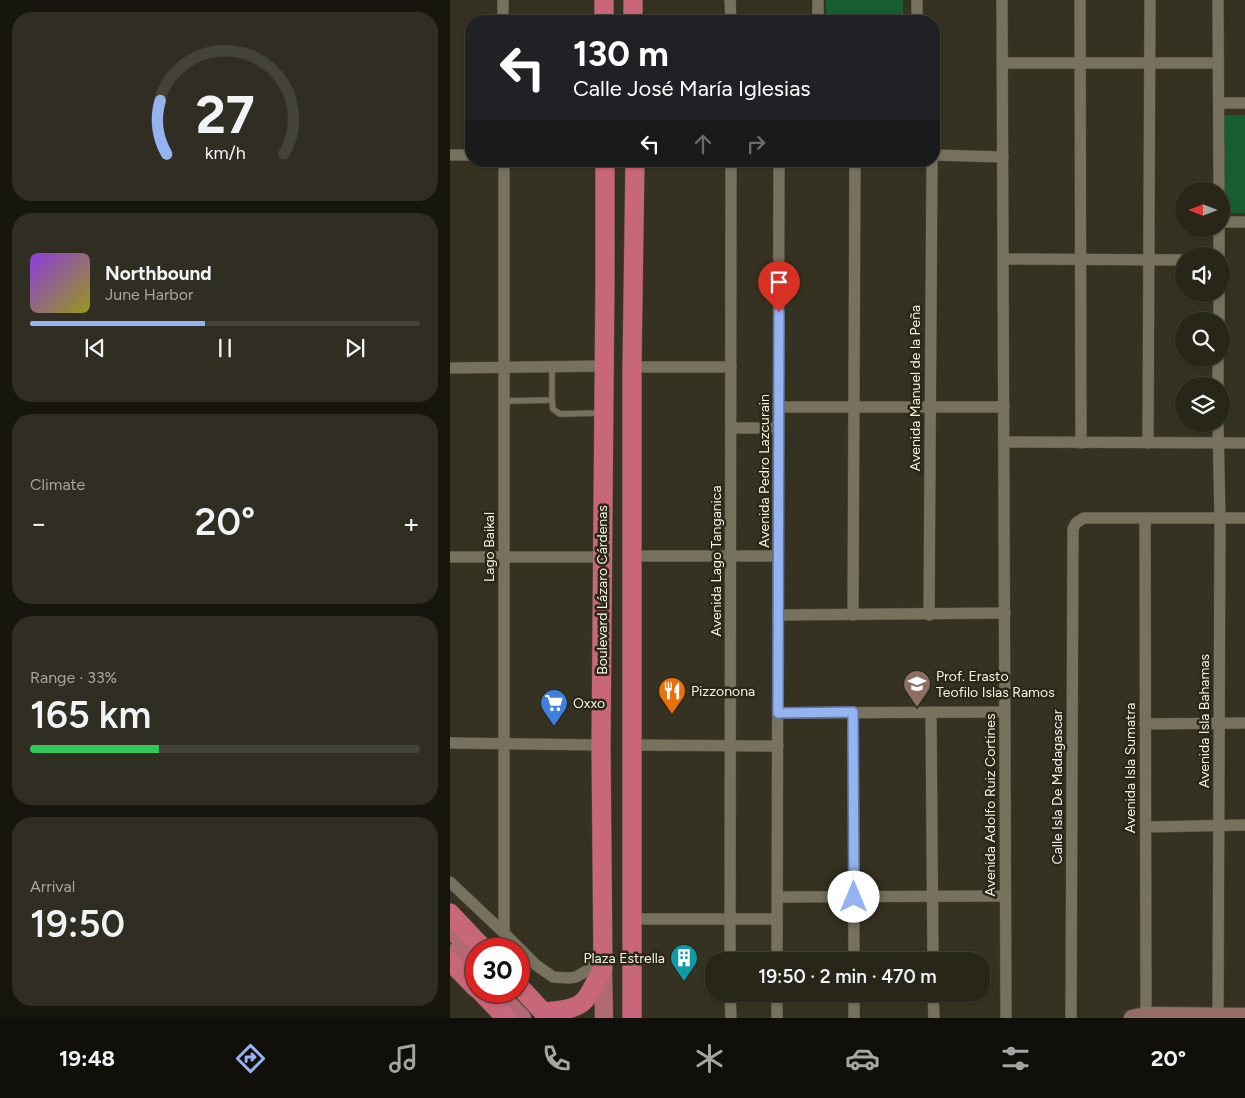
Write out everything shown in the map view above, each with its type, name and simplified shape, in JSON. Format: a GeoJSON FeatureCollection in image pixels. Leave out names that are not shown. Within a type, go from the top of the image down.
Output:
{"type":"FeatureCollection","features":[{"type":"Feature","properties":{"kind":"highway"},"geometry":{"type":"LineString","coordinates":[[604,0],[604,15]]}},
{"type":"Feature","properties":{"kind":"highway"},"geometry":{"type":"LineString","coordinates":[[633,0],[634,15]]}},
{"type":"Feature","properties":{"kind":"highway","name":"Boulevard Lázaro Cárdenas"},"geometry":{"type":"LineString","coordinates":[[603,960],[601,691],[605,167]]}},
{"type":"Feature","properties":{"kind":"highway"},"geometry":{"type":"LineString","coordinates":[[632,1018],[632,346],[634,167]]}},
{"type":"Feature","properties":{"kind":"highway"},"geometry":{"type":"LineString","coordinates":[[605,275],[618,275],[621,279],[628,334],[632,346]]}},
{"type":"Feature","properties":{"kind":"highway"},"geometry":{"type":"LineString","coordinates":[[601,691],[618,706],[632,706]]}},
{"type":"Feature","properties":{"kind":"highway"},"geometry":{"type":"LineString","coordinates":[[601,739],[618,732],[632,742]]}},
{"type":"Feature","properties":{"kind":"highway"},"geometry":{"type":"LineString","coordinates":[[450,913],[474,938]]}},
{"type":"Feature","properties":{"kind":"highway"},"geometry":{"type":"LineString","coordinates":[[530,1000],[542,1016],[571,1009],[579,1005],[587,998],[603,960]]}},
{"type":"Feature","properties":{"kind":"highway"},"geometry":{"type":"LineString","coordinates":[[450,961],[465,977]]}},
{"type":"Feature","properties":{"kind":"highway"},"geometry":{"type":"LineString","coordinates":[[492,1003],[506,1018]]}},
{"type":"Feature","properties":{"kind":"main road"},"geometry":{"type":"LineString","coordinates":[[450,928],[465,944]]}},
{"type":"Feature","properties":{"kind":"main road"},"geometry":{"type":"LineString","coordinates":[[450,943],[465,959]]}},
{"type":"Feature","properties":{"kind":"main road","name":"Boulevard Lázaro Cárdenas"},"geometry":{"type":"LineString","coordinates":[[603,960],[604,1018]]}},
{"type":"Feature","properties":{"kind":"main road"},"geometry":{"type":"LineString","coordinates":[[508,1003],[522,1018]]}},
{"type":"Feature","properties":{"kind":"main road"},"geometry":{"type":"LineString","coordinates":[[525,1003],[542,1016]]}},
{"type":"Feature","properties":{"kind":"main road"},"geometry":{"type":"LineString","coordinates":[[1141,1017],[1245,1016]]}},
{"type":"Feature","properties":{"kind":"street"},"geometry":{"type":"LineString","coordinates":[[503,0],[504,15]]}},
{"type":"Feature","properties":{"kind":"street"},"geometry":{"type":"LineString","coordinates":[[730,0],[731,15]]}},
{"type":"Feature","properties":{"kind":"street"},"geometry":{"type":"LineString","coordinates":[[818,0],[818,15]]}},
{"type":"Feature","properties":{"kind":"street"},"geometry":{"type":"LineString","coordinates":[[916,0],[917,15]]}},
{"type":"Feature","properties":{"kind":"street","name":"Avenida Adolfo Ruiz Cortines"},"geometry":{"type":"LineString","coordinates":[[1002,0],[1006,1018]]}},
{"type":"Feature","properties":{"kind":"street"},"geometry":{"type":"LineString","coordinates":[[1080,0],[1081,442]]}},
{"type":"Feature","properties":{"kind":"street"},"geometry":{"type":"LineString","coordinates":[[1148,443],[1150,0]]}},
{"type":"Feature","properties":{"kind":"street"},"geometry":{"type":"LineString","coordinates":[[1218,0],[1219,182]]}},
{"type":"Feature","properties":{"kind":"street"},"geometry":{"type":"LineString","coordinates":[[1002,63],[1218,63]]}},
{"type":"Feature","properties":{"kind":"street"},"geometry":{"type":"LineString","coordinates":[[1219,103],[1245,103]]}},
{"type":"Feature","properties":{"kind":"street"},"geometry":{"type":"LineString","coordinates":[[450,155],[465,155]]}},
{"type":"Feature","properties":{"kind":"street"},"geometry":{"type":"LineString","coordinates":[[940,155],[1003,157]]}},
{"type":"Feature","properties":{"kind":"street","name":"Lago Baikal"},"geometry":{"type":"LineString","coordinates":[[504,167],[504,933]]}},
{"type":"Feature","properties":{"kind":"street","name":"Avenida Lago Tanganica"},"geometry":{"type":"LineString","coordinates":[[730,952],[732,167]]}},
{"type":"Feature","properties":{"kind":"street","name":"Avenida Pedro Lazcurain"},"geometry":{"type":"LineString","coordinates":[[777,952],[779,167]]}},
{"type":"Feature","properties":{"kind":"street"},"geometry":{"type":"LineString","coordinates":[[854,167],[854,614]]}},
{"type":"Feature","properties":{"kind":"street","name":"Avenida Manuel de la Peña"},"geometry":{"type":"LineString","coordinates":[[929,614],[932,167]]}},
{"type":"Feature","properties":{"kind":"street"},"geometry":{"type":"LineString","coordinates":[[1230,222],[1245,222]]}},
{"type":"Feature","properties":{"kind":"street"},"geometry":{"type":"LineString","coordinates":[[1004,260],[1175,260]]}},
{"type":"Feature","properties":{"kind":"street"},"geometry":{"type":"LineString","coordinates":[[450,368],[604,366]]}},
{"type":"Feature","properties":{"kind":"street"},"geometry":{"type":"LineString","coordinates":[[632,367],[731,367]]}},
{"type":"Feature","properties":{"kind":"street"},"geometry":{"type":"LineString","coordinates":[[779,407],[1004,407]]}},
{"type":"Feature","properties":{"kind":"street"},"geometry":{"type":"LineString","coordinates":[[731,428],[779,428]]}},
{"type":"Feature","properties":{"kind":"street","name":"Avenida Isla Bahamas"},"geometry":{"type":"LineString","coordinates":[[1218,432],[1220,518],[1218,1017]]}},
{"type":"Feature","properties":{"kind":"street"},"geometry":{"type":"LineString","coordinates":[[1005,442],[1245,443]]}},
{"type":"Feature","properties":{"kind":"street","name":"Calle Isla De Madagascar"},"geometry":{"type":"LineString","coordinates":[[1070,1018],[1074,526],[1084,518],[1145,518]]}},
{"type":"Feature","properties":{"kind":"street"},"geometry":{"type":"LineString","coordinates":[[1145,518],[1245,518]]}},
{"type":"Feature","properties":{"kind":"street","name":"Avenida Isla Sumatra"},"geometry":{"type":"LineString","coordinates":[[1141,1017],[1146,827],[1145,518]]}},
{"type":"Feature","properties":{"kind":"street"},"geometry":{"type":"LineString","coordinates":[[632,556],[778,556]]}},
{"type":"Feature","properties":{"kind":"street"},"geometry":{"type":"LineString","coordinates":[[450,557],[602,557]]}},
{"type":"Feature","properties":{"kind":"street"},"geometry":{"type":"LineString","coordinates":[[779,614],[1005,613]]}},
{"type":"Feature","properties":{"kind":"street"},"geometry":{"type":"LineString","coordinates":[[853,712],[854,952]]}},
{"type":"Feature","properties":{"kind":"street"},"geometry":{"type":"LineString","coordinates":[[931,712],[933,952]]}},
{"type":"Feature","properties":{"kind":"street"},"geometry":{"type":"LineString","coordinates":[[778,713],[1005,712]]}},
{"type":"Feature","properties":{"kind":"street"},"geometry":{"type":"LineString","coordinates":[[1145,724],[1245,723]]}},
{"type":"Feature","properties":{"kind":"street"},"geometry":{"type":"LineString","coordinates":[[450,743],[503,744],[601,739]]}},
{"type":"Feature","properties":{"kind":"street"},"geometry":{"type":"LineString","coordinates":[[632,742],[778,746]]}},
{"type":"Feature","properties":{"kind":"street"},"geometry":{"type":"LineString","coordinates":[[1146,827],[1245,825]]}},
{"type":"Feature","properties":{"kind":"street"},"geometry":{"type":"LineString","coordinates":[[450,882],[536,965],[553,977],[576,977],[603,960]]}},
{"type":"Feature","properties":{"kind":"street"},"geometry":{"type":"LineString","coordinates":[[778,897],[1006,896]]}},
{"type":"Feature","properties":{"kind":"street"},"geometry":{"type":"LineString","coordinates":[[632,918],[777,919]]}},
{"type":"Feature","properties":{"kind":"street"},"geometry":{"type":"LineString","coordinates":[[730,1002],[731,1018]]}},
{"type":"Feature","properties":{"kind":"street"},"geometry":{"type":"LineString","coordinates":[[777,1002],[777,1018]]}},
{"type":"Feature","properties":{"kind":"street"},"geometry":{"type":"LineString","coordinates":[[854,1002],[854,1018]]}},
{"type":"Feature","properties":{"kind":"street"},"geometry":{"type":"LineString","coordinates":[[934,1002],[934,1018]]}},
{"type":"Feature","properties":{"kind":"lane"},"geometry":{"type":"LineString","coordinates":[[552,367],[553,409],[560,414],[603,413]]}},
{"type":"Feature","properties":{"kind":"lane"},"geometry":{"type":"LineString","coordinates":[[503,401],[552,400]]}},
{"type":"Feature","properties":{"kind":"green space"},"geometry":{"type":"Polygon","coordinates":[[[826,0],[903,0],[903,15],[826,15],[826,0]]]}},
{"type":"Feature","properties":{"kind":"green space"},"geometry":{"type":"Polygon","coordinates":[[[1224,115],[1245,115],[1245,213],[1230,213],[1230,182],[1225,182],[1224,115]]]}},
{"type":"Feature","properties":{"kind":"place","name":"Prof. Erasto Teofilo Islas Ramos"},"geometry":{"type":"Point","coordinates":[917,708]}},
{"type":"Feature","properties":{"kind":"place","name":"Pizzonona"},"geometry":{"type":"Point","coordinates":[672,715]}},
{"type":"Feature","properties":{"kind":"place","name":"Oxxo"},"geometry":{"type":"Point","coordinates":[554,727]}},
{"type":"Feature","properties":{"kind":"place","name":"Plaza Estrella"},"geometry":{"type":"Point","coordinates":[684,982]}},
{"type":"Feature","properties":{"kind":"route"},"geometry":{"type":"LineString","coordinates":[[779,312],[778,713],[853,712],[854,897]]}}]}
